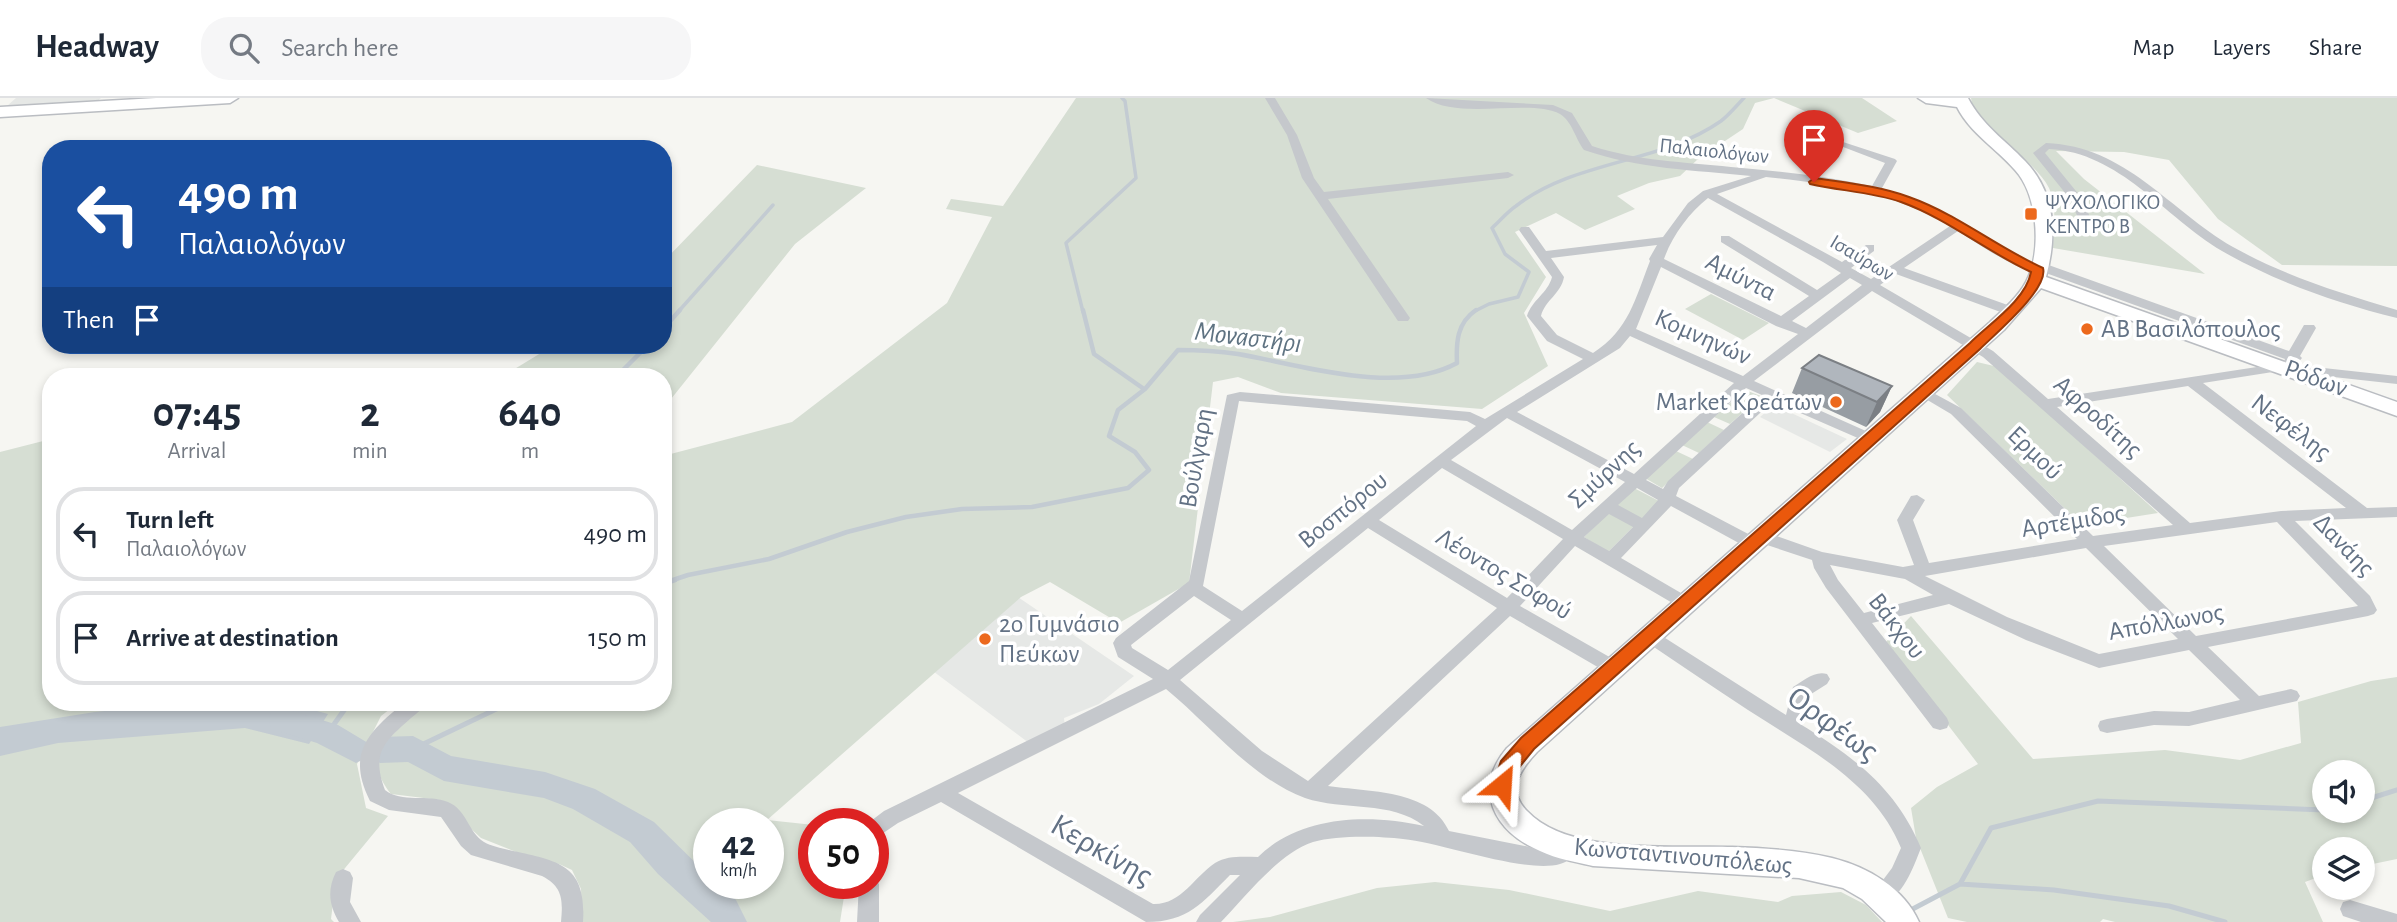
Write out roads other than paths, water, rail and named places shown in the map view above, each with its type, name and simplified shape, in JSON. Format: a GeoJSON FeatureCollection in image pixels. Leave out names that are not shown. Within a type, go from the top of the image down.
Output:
{"type":"FeatureCollection","features":[{"type":"Feature","properties":{"kind":"main road"},"geometry":{"type":"LineString","coordinates":[[0,112],[230,98]]}},
{"type":"Feature","properties":{"kind":"main road"},"geometry":{"type":"LineString","coordinates":[[1926,98],[1961,100],[1974,120],[2034,183],[2041,201],[2043,225],[2038,272]]}},
{"type":"Feature","properties":{"kind":"main road","name":"Κωνσταντινουπόλεως"},"geometry":{"type":"LineString","coordinates":[[1893,908],[1848,876],[1819,868],[1623,854],[1569,847],[1544,840],[1520,824],[1506,802],[1503,779],[1511,762],[1527,744],[1975,346],[2011,311],[2038,272]]}},
{"type":"Feature","properties":{"kind":"main road","name":"Ρόδων"},"geometry":{"type":"LineString","coordinates":[[2038,272],[2290,362],[2397,409]]}},
{"type":"Feature","properties":{"kind":"street"},"geometry":{"type":"LineString","coordinates":[[1270,98],[1292,135],[1308,178],[1323,196],[1403,318]]}},
{"type":"Feature","properties":{"kind":"street","name":"Παλαιολόγων"},"geometry":{"type":"LineString","coordinates":[[1431,98],[1463,105],[1550,107],[1568,115],[1585,146],[1666,167],[1762,174],[1875,191],[1900,198],[1959,225],[2038,272]]}},
{"type":"Feature","properties":{"kind":"street"},"geometry":{"type":"LineString","coordinates":[[1843,145],[1891,161],[1875,191]]}},
{"type":"Feature","properties":{"kind":"street"},"geometry":{"type":"LineString","coordinates":[[2043,225],[2071,229],[2086,221],[2076,198],[2039,153],[2039,150],[2046,146],[2071,148],[2120,169],[2209,238],[2266,270],[2397,314]]}},
{"type":"Feature","properties":{"kind":"street"},"geometry":{"type":"LineString","coordinates":[[1629,331],[1655,259],[1692,205],[1707,194],[1757,179],[1762,174]]}},
{"type":"Feature","properties":{"kind":"street"},"geometry":{"type":"LineString","coordinates":[[1323,196],[1508,175]]}},
{"type":"Feature","properties":{"kind":"street","name":"Ισαύρων"},"geometry":{"type":"LineString","coordinates":[[1707,194],[1846,270],[1975,346]]}},
{"type":"Feature","properties":{"kind":"street","name":"Σμύρνης"},"geometry":{"type":"LineString","coordinates":[[1310,791],[1509,607],[1578,533],[1744,382],[1871,285],[1959,225]]}},
{"type":"Feature","properties":{"kind":"street"},"geometry":{"type":"LineString","coordinates":[[1525,230],[1557,274],[1558,282],[1535,308],[1534,316],[1552,338],[1593,358]]}},
{"type":"Feature","properties":{"kind":"street"},"geometry":{"type":"LineString","coordinates":[[1725,239],[1818,296]]}},
{"type":"Feature","properties":{"kind":"street"},"geometry":{"type":"LineString","coordinates":[[1544,255],[1667,240]]}},
{"type":"Feature","properties":{"kind":"street"},"geometry":{"type":"LineString","coordinates":[[1781,323],[1818,296],[1870,248]]}},
{"type":"Feature","properties":{"kind":"street","name":"Αμύντα"},"geometry":{"type":"LineString","coordinates":[[1655,259],[1807,334]]}},
{"type":"Feature","properties":{"kind":"street","name":"Ισαύρων"},"geometry":{"type":"LineString","coordinates":[[1895,269],[2011,311]]}},
{"type":"Feature","properties":{"kind":"street"},"geometry":{"type":"LineString","coordinates":[[2290,362],[2309,328]]}},
{"type":"Feature","properties":{"kind":"street","name":"Βοσπόρου"},"geometry":{"type":"LineString","coordinates":[[889,819],[944,795],[1168,680],[1486,425],[1620,341],[1629,331]]}},
{"type":"Feature","properties":{"kind":"street","name":"Κομνηνών"},"geometry":{"type":"LineString","coordinates":[[1629,331],[1872,439]]}},
{"type":"Feature","properties":{"kind":"street","name":"Αφροδίτης"},"geometry":{"type":"LineString","coordinates":[[1975,346],[1997,361],[2186,528]]}},
{"type":"Feature","properties":{"kind":"street"},"geometry":{"type":"LineString","coordinates":[[2046,404],[2290,362],[2397,380]]}},
{"type":"Feature","properties":{"kind":"street","name":"Νεφέλης"},"geometry":{"type":"LineString","coordinates":[[2190,380],[2363,513]]}},
{"type":"Feature","properties":{"kind":"street","name":"Ερμού"},"geometry":{"type":"LineString","coordinates":[[1924,392],[1956,411],[2256,705]]}},
{"type":"Feature","properties":{"kind":"street"},"geometry":{"type":"LineString","coordinates":[[1610,560],[1668,498],[1674,485],[1772,394]]}},
{"type":"Feature","properties":{"kind":"street","name":"Βούλγαρη"},"geometry":{"type":"LineString","coordinates":[[1193,588],[1197,582],[1211,519],[1232,398],[1240,396],[1470,417],[1486,425]]}},
{"type":"Feature","properties":{"kind":"street","name":"Αρτέμιδος"},"geometry":{"type":"LineString","coordinates":[[1506,412],[1668,498],[1758,540],[1820,557],[1916,571],[2091,542],[2281,516],[2397,512]]}},
{"type":"Feature","properties":{"kind":"street"},"geometry":{"type":"LineString","coordinates":[[1704,417],[1733,430]]}},
{"type":"Feature","properties":{"kind":"street"},"geometry":{"type":"LineString","coordinates":[[1674,445],[1702,459]]}},
{"type":"Feature","properties":{"kind":"street"},"geometry":{"type":"LineString","coordinates":[[1441,461],[1687,604]]}},
{"type":"Feature","properties":{"kind":"street"},"geometry":{"type":"LineString","coordinates":[[1916,571],[1905,520],[1917,500]]}},
{"type":"Feature","properties":{"kind":"street"},"geometry":{"type":"LineString","coordinates":[[1607,506],[1644,526]]}},
{"type":"Feature","properties":{"kind":"street","name":"Δανάης"},"geometry":{"type":"LineString","coordinates":[[2281,516],[2364,600],[2368,610]]}},
{"type":"Feature","properties":{"kind":"street","name":"Λέοντος Σοφού"},"geometry":{"type":"LineString","coordinates":[[1369,521],[1614,668]]}},
{"type":"Feature","properties":{"kind":"street","name":"Βάκχου"},"geometry":{"type":"LineString","coordinates":[[1820,557],[1828,579],[1940,723]]}},
{"type":"Feature","properties":{"kind":"street","name":"Απόλλωνος"},"geometry":{"type":"LineString","coordinates":[[1916,571],[1926,586],[2095,660],[2368,610]]}},
{"type":"Feature","properties":{"kind":"street"},"geometry":{"type":"LineString","coordinates":[[1243,620],[1193,588],[1122,643],[1124,652],[1168,680],[1277,773],[1310,791],[1416,809],[1435,822],[1441,837]]}},
{"type":"Feature","properties":{"kind":"street"},"geometry":{"type":"LineString","coordinates":[[1860,620],[1951,597]]}},
{"type":"Feature","properties":{"kind":"street","name":"Ορφέως"},"geometry":{"type":"LineString","coordinates":[[1651,636],[1833,755],[1886,804],[1904,831],[1910,848],[1909,857],[1900,874],[1893,908]]}},
{"type":"Feature","properties":{"kind":"street"},"geometry":{"type":"LineString","coordinates":[[1788,727],[1797,711],[1799,692],[1822,679]]}},
{"type":"Feature","properties":{"kind":"street"},"geometry":{"type":"LineString","coordinates":[[2107,726],[2154,718],[2189,719],[2291,696]]}},
{"type":"Feature","properties":{"kind":"street"},"geometry":{"type":"LineString","coordinates":[[408,711],[384,734],[371,753],[369,767],[377,796],[386,801],[446,809],[454,816],[468,842],[478,849],[564,876],[574,894],[572,922]]}},
{"type":"Feature","properties":{"kind":"street","name":"Κερκίνης"},"geometry":{"type":"LineString","coordinates":[[944,795],[1150,914],[1159,916],[1176,909],[1223,869],[1262,866]]}},
{"type":"Feature","properties":{"kind":"street"},"geometry":{"type":"LineString","coordinates":[[1207,922],[1262,866],[1294,841],[1321,832],[1381,829],[1441,837],[1540,858],[1558,856],[1569,847]]}},
{"type":"Feature","properties":{"kind":"street"},"geometry":{"type":"LineString","coordinates":[[343,878],[339,902],[350,922]]}},
{"type":"Feature","properties":{"kind":"street"},"geometry":{"type":"LineString","coordinates":[[868,922],[869,899]]}},
{"type":"Feature","properties":{"kind":"street"},"geometry":{"type":"LineString","coordinates":[[2350,909],[2393,922]]}},
{"type":"Feature","properties":{"kind":"waterway"},"geometry":{"type":"LineString","coordinates":[[1083,312],[1066,243],[1136,178],[1125,101],[1122,98]]}},
{"type":"Feature","properties":{"kind":"waterway","name":"Μοναστήρι"},"geometry":{"type":"LineString","coordinates":[[1474,311],[1489,304],[1518,297],[1529,272],[1505,254],[1492,228],[1513,208],[1564,179],[1645,155],[1697,135],[1721,121],[1744,98]]}},
{"type":"Feature","properties":{"kind":"waterway"},"geometry":{"type":"LineString","coordinates":[[678,312],[773,205]]}},
{"type":"Feature","properties":{"kind":"waterway"},"geometry":{"type":"LineString","coordinates":[[672,319],[680,310]]}},
{"type":"Feature","properties":{"kind":"waterway"},"geometry":{"type":"LineString","coordinates":[[1083,310],[1094,354],[1144,389]]}},
{"type":"Feature","properties":{"kind":"waterway","name":"Μοναστήρι"},"geometry":{"type":"LineString","coordinates":[[672,580],[769,559],[847,532],[906,517],[962,509],[1032,507],[1128,488],[1149,470],[1135,452],[1109,436],[1118,410],[1145,389],[1178,350],[1238,354],[1349,375],[1406,377],[1433,373],[1457,363],[1461,327],[1474,311]]}},
{"type":"Feature","properties":{"kind":"waterway"},"geometry":{"type":"LineString","coordinates":[[625,368],[639,354]]}},
{"type":"Feature","properties":{"kind":"waterway"},"geometry":{"type":"LineString","coordinates":[[327,734],[344,711]]}},
{"type":"Feature","properties":{"kind":"waterway","name":"Μοναστήρι"},"geometry":{"type":"LineString","coordinates":[[413,749],[492,711]]}},
{"type":"Feature","properties":{"kind":"waterway"},"geometry":{"type":"LineString","coordinates":[[283,720],[327,734],[356,750]]}},
{"type":"Feature","properties":{"kind":"waterway"},"geometry":{"type":"LineString","coordinates":[[380,750],[413,749],[444,768],[545,785],[584,799],[642,832],[670,863],[724,911],[729,922]]}},
{"type":"Feature","properties":{"kind":"waterway"},"geometry":{"type":"LineString","coordinates":[[2375,797],[2397,790]]}},
{"type":"Feature","properties":{"kind":"waterway"},"geometry":{"type":"LineString","coordinates":[[1960,884],[1991,828],[2098,801],[2312,810]]}},
{"type":"Feature","properties":{"kind":"waterway"},"geometry":{"type":"LineString","coordinates":[[1907,912],[1960,884]]}},
{"type":"Feature","properties":{"kind":"waterway"},"geometry":{"type":"LineString","coordinates":[[1960,884],[2054,890],[2169,906],[2225,922]]}},
{"type":"Feature","properties":{"kind":"place","name":"ΨΥΧΟΛΟΓΙΚΟ ΚΕΝΤΡΟ B"},"geometry":{"type":"Point","coordinates":[2031,214]}},
{"type":"Feature","properties":{"kind":"place","name":"ΑΒ Βασιλόπουλος"},"geometry":{"type":"Point","coordinates":[2087,329]}},
{"type":"Feature","properties":{"kind":"place","name":"Market Κρεάτων"},"geometry":{"type":"Point","coordinates":[1836,402]}},
{"type":"Feature","properties":{"kind":"place","name":"2ο Γυμνάσιο Πεύκων"},"geometry":{"type":"Point","coordinates":[985,639]}}]}
